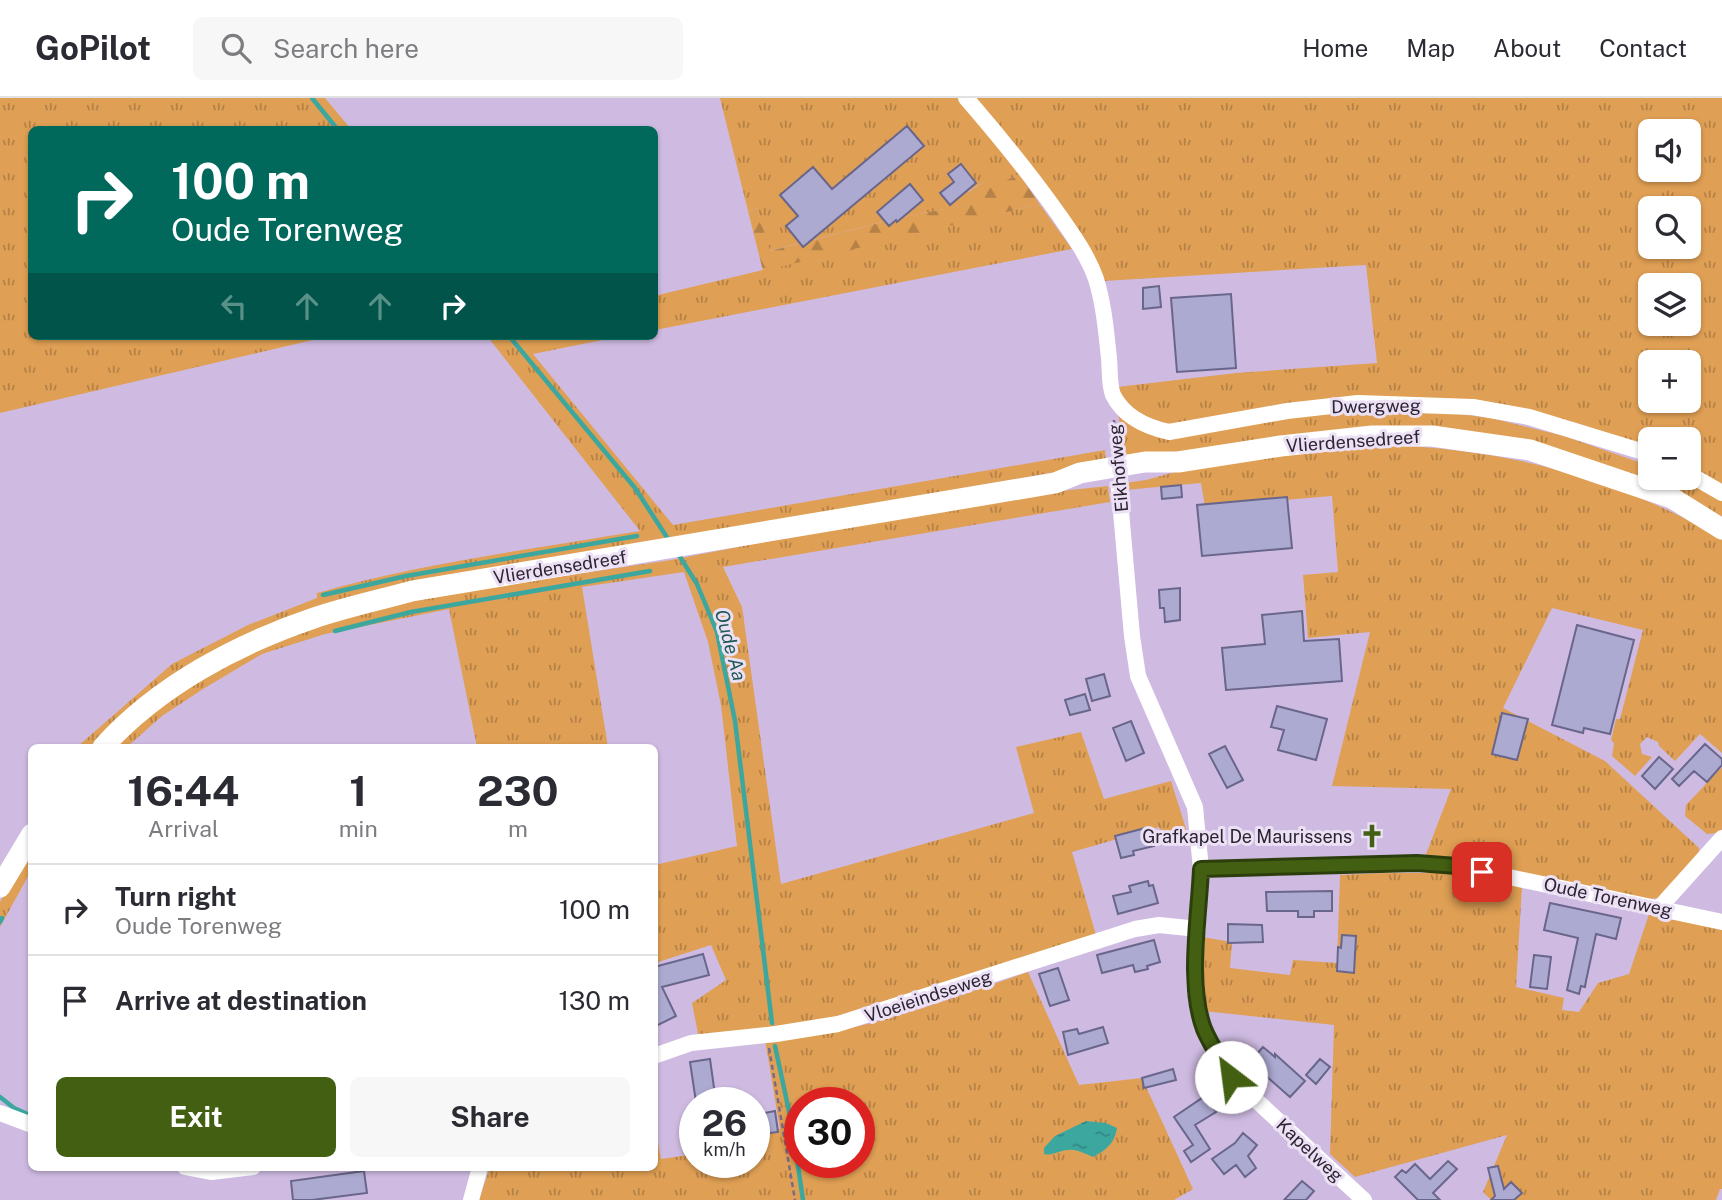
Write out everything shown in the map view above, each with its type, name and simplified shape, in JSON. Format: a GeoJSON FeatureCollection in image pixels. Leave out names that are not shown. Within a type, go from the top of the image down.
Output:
{"type":"FeatureCollection","features":[{"type":"Feature","properties":{"kind":"main road","name":"Vlierdensedreef"},"geometry":{"type":"LineString","coordinates":[[106,744],[159,696],[197,671],[260,638],[316,617],[412,591],[1055,483],[1080,473],[1145,462],[1178,462],[1281,446],[1373,436],[1432,436],[1530,450],[1672,498],[1722,529]]}},
{"type":"Feature","properties":{"kind":"main road","name":"Vlierdensedreef"},"geometry":{"type":"LineString","coordinates":[[1055,483],[1082,485],[1148,475],[1178,462]]}},
{"type":"Feature","properties":{"kind":"main road"},"geometry":{"type":"LineString","coordinates":[[0,887],[28,841]]}},
{"type":"Feature","properties":{"kind":"street"},"geometry":{"type":"LineString","coordinates":[[966,98],[1029,172],[1079,244],[1095,278],[1103,307],[1112,393]]}},
{"type":"Feature","properties":{"kind":"street","name":"Dwergweg"},"geometry":{"type":"LineString","coordinates":[[1112,393],[1126,412],[1138,421],[1169,432],[1287,411],[1358,403],[1473,407],[1529,417],[1638,450]]}},
{"type":"Feature","properties":{"kind":"street"},"geometry":{"type":"LineString","coordinates":[[1701,481],[1722,493]]}},
{"type":"Feature","properties":{"kind":"street","name":"Eikhofweg"},"geometry":{"type":"LineString","coordinates":[[1119,489],[1138,676],[1195,807],[1201,869]]}},
{"type":"Feature","properties":{"kind":"street"},"geometry":{"type":"LineString","coordinates":[[1660,907],[1722,838]]}},
{"type":"Feature","properties":{"kind":"street","name":"Oude Torenweg"},"geometry":{"type":"LineString","coordinates":[[1201,869],[1417,863],[1457,866],[1722,922]]}},
{"type":"Feature","properties":{"kind":"street","name":"Kapelweg"},"geometry":{"type":"LineString","coordinates":[[1201,869],[1194,983],[1198,1010],[1205,1031],[1231,1077],[1364,1200]]}},
{"type":"Feature","properties":{"kind":"street","name":"Vloeieindseweg"},"geometry":{"type":"LineString","coordinates":[[658,1055],[691,1043],[838,1024],[1135,929],[1159,925],[1198,929]]}},
{"type":"Feature","properties":{"kind":"street"},"geometry":{"type":"LineString","coordinates":[[0,1113],[28,1124]]}},
{"type":"Feature","properties":{"kind":"street"},"geometry":{"type":"LineString","coordinates":[[471,1200],[479,1171]]}},
{"type":"Feature","properties":{"kind":"path","name":"Eikhofweg"},"geometry":{"type":"LineString","coordinates":[[1112,393],[1117,466]]}},
{"type":"Feature","properties":{"kind":"path"},"geometry":{"type":"LineString","coordinates":[[766,1035],[795,1200]]}},
{"type":"Feature","properties":{"kind":"green space"},"geometry":{"type":"Polygon","coordinates":[[[0,98],[325,98],[348,126],[28,126],[28,340],[313,340],[0,413],[0,98]]]}},
{"type":"Feature","properties":{"kind":"green space"},"geometry":{"type":"Polygon","coordinates":[[[720,98],[958,98],[1019,174],[991,189],[984,182],[968,191],[971,204],[898,218],[769,251],[757,208],[748,211],[720,98]]]}},
{"type":"Feature","properties":{"kind":"green space"},"geometry":{"type":"Polygon","coordinates":[[[975,98],[1722,98],[1722,486],[1701,474],[1701,427],[1638,427],[1638,446],[1583,425],[1542,414],[1453,399],[1384,397],[1169,424],[1145,416],[1127,402],[1117,387],[1236,373],[1377,363],[1366,265],[1104,281],[975,98]]]}},
{"type":"Feature","properties":{"kind":"green space"},"geometry":{"type":"Polygon","coordinates":[[[1019,174],[1041,206],[1035,205],[763,271],[748,211],[757,208],[770,251],[898,218],[970,204],[968,192],[984,182],[991,188],[1019,174]]]}},
{"type":"Feature","properties":{"kind":"green space"},"geometry":{"type":"Polygon","coordinates":[[[1035,205],[1041,206],[1072,249],[658,329],[658,295],[1035,205]]]}},
{"type":"Feature","properties":{"kind":"green space"},"geometry":{"type":"Polygon","coordinates":[[[490,340],[602,340],[533,354],[673,525],[1105,450],[1106,463],[367,595],[124,715],[93,744],[80,744],[172,664],[248,625],[317,598],[317,593],[437,565],[640,531],[490,340]]]}},
{"type":"Feature","properties":{"kind":"green space"},"geometry":{"type":"Polygon","coordinates":[[[1118,407],[1152,431],[1349,411],[1442,412],[1491,418],[1564,436],[1638,462],[1638,490],[1701,490],[1722,501],[1722,521],[1476,436],[1123,460],[1118,407]]]}},
{"type":"Feature","properties":{"kind":"green space"},"geometry":{"type":"Polygon","coordinates":[[[1391,445],[1478,453],[1563,471],[1645,500],[1722,540],[1722,753],[1700,734],[1675,761],[1658,742],[1647,737],[1640,744],[1642,754],[1652,757],[1635,776],[1612,756],[1614,743],[1611,740],[1616,719],[1620,719],[1643,630],[1552,608],[1503,708],[1605,761],[1699,848],[1699,854],[1658,898],[1648,899],[1423,862],[1451,789],[1332,786],[1370,632],[1308,638],[1303,575],[1338,572],[1332,496],[1205,507],[1201,483],[1125,490],[1125,483],[1193,467],[1337,447],[1391,445]]]}},
{"type":"Feature","properties":{"kind":"green space"},"geometry":{"type":"Polygon","coordinates":[[[1108,486],[1110,502],[723,567],[742,607],[781,884],[1034,813],[1016,747],[1081,732],[1104,799],[1171,781],[1187,832],[1164,838],[1159,827],[1072,852],[1096,935],[834,1017],[699,1039],[692,1003],[726,980],[711,945],[658,962],[658,864],[737,846],[721,705],[708,642],[684,572],[582,587],[608,744],[476,744],[449,609],[325,634],[262,654],[162,716],[130,744],[114,744],[160,705],[245,652],[374,608],[483,588],[671,560],[853,525],[1061,491],[1108,486]]]}},
{"type":"Feature","properties":{"kind":"green space"},"geometry":{"type":"Polygon","coordinates":[[[1722,767],[1722,829],[1718,833],[1707,834],[1685,816],[1686,805],[1722,767]]]}},
{"type":"Feature","properties":{"kind":"green space"},"geometry":{"type":"Polygon","coordinates":[[[28,854],[28,876],[0,927],[0,902],[28,854]]]}},
{"type":"Feature","properties":{"kind":"green space"},"geometry":{"type":"Polygon","coordinates":[[[1452,873],[1522,887],[1516,987],[1564,998],[1562,1010],[1579,1012],[1598,983],[1629,974],[1649,914],[1722,929],[1722,1189],[1716,1200],[1491,1200],[1483,1192],[1507,1135],[1355,1177],[1330,1154],[1334,1025],[1204,1011],[1200,965],[1202,937],[1232,942],[1230,968],[1290,975],[1293,960],[1337,963],[1340,875],[1452,873]]]}},
{"type":"Feature","properties":{"kind":"green space"},"geometry":{"type":"Polygon","coordinates":[[[1028,972],[1079,1085],[1142,1078],[1193,1189],[1174,1200],[479,1200],[489,1171],[658,1171],[658,1142],[661,1159],[679,1156],[679,1178],[770,1178],[770,1131],[780,1129],[765,1040],[832,1032],[898,1015],[1028,972]]]}},
{"type":"Feature","properties":{"kind":"water"},"geometry":{"type":"Polygon","coordinates":[[[1086,1121],[1106,1123],[1117,1128],[1106,1149],[1093,1157],[1071,1150],[1044,1154],[1044,1148],[1055,1136],[1086,1121]]]}},
{"type":"Feature","properties":{"kind":"building"},"geometry":{"type":"Polygon","coordinates":[[[907,126],[924,146],[803,247],[786,226],[798,216],[780,195],[813,167],[832,189],[907,126]]]}},
{"type":"Feature","properties":{"kind":"building"},"geometry":{"type":"Polygon","coordinates":[[[961,164],[976,183],[950,205],[940,193],[954,182],[948,174],[961,164]]]}},
{"type":"Feature","properties":{"kind":"building"},"geometry":{"type":"Polygon","coordinates":[[[910,184],[923,200],[889,226],[877,212],[910,184]]]}},
{"type":"Feature","properties":{"kind":"building"},"geometry":{"type":"Polygon","coordinates":[[[1159,286],[1161,307],[1143,309],[1143,288],[1159,286]]]}},
{"type":"Feature","properties":{"kind":"building"},"geometry":{"type":"Polygon","coordinates":[[[1231,294],[1236,368],[1177,372],[1171,298],[1231,294]]]}},
{"type":"Feature","properties":{"kind":"building"},"geometry":{"type":"Polygon","coordinates":[[[1181,485],[1182,497],[1162,499],[1161,487],[1181,485]]]}},
{"type":"Feature","properties":{"kind":"building"},"geometry":{"type":"Polygon","coordinates":[[[1287,497],[1292,548],[1202,556],[1197,505],[1287,497]]]}},
{"type":"Feature","properties":{"kind":"building"},"geometry":{"type":"Polygon","coordinates":[[[1180,588],[1180,620],[1165,622],[1164,608],[1160,608],[1159,590],[1180,588]]]}},
{"type":"Feature","properties":{"kind":"building"},"geometry":{"type":"Polygon","coordinates":[[[1302,611],[1304,641],[1339,639],[1342,681],[1226,690],[1222,648],[1265,644],[1262,615],[1302,611]]]}},
{"type":"Feature","properties":{"kind":"building"},"geometry":{"type":"Polygon","coordinates":[[[1577,625],[1634,640],[1610,734],[1584,728],[1583,733],[1552,725],[1577,625]]]}},
{"type":"Feature","properties":{"kind":"building"},"geometry":{"type":"Polygon","coordinates":[[[1104,674],[1110,696],[1092,701],[1086,679],[1104,674]]]}},
{"type":"Feature","properties":{"kind":"building"},"geometry":{"type":"Polygon","coordinates":[[[1085,694],[1090,710],[1070,715],[1065,700],[1085,694]]]}},
{"type":"Feature","properties":{"kind":"building"},"geometry":{"type":"Polygon","coordinates":[[[1277,706],[1327,719],[1316,760],[1278,750],[1284,730],[1271,727],[1277,706]]]}},
{"type":"Feature","properties":{"kind":"building"},"geometry":{"type":"Polygon","coordinates":[[[1502,713],[1528,719],[1517,760],[1492,754],[1502,713]]]}},
{"type":"Feature","properties":{"kind":"building"},"geometry":{"type":"Polygon","coordinates":[[[1131,721],[1144,753],[1126,761],[1113,728],[1131,721]]]}},
{"type":"Feature","properties":{"kind":"building"},"geometry":{"type":"Polygon","coordinates":[[[1705,744],[1722,759],[1722,765],[1707,782],[1694,771],[1679,786],[1672,779],[1705,744]]]}},
{"type":"Feature","properties":{"kind":"building"},"geometry":{"type":"Polygon","coordinates":[[[1225,746],[1243,780],[1227,788],[1209,754],[1225,746]]]}},
{"type":"Feature","properties":{"kind":"building"},"geometry":{"type":"Polygon","coordinates":[[[1659,757],[1673,769],[1655,789],[1642,776],[1659,757]]]}},
{"type":"Feature","properties":{"kind":"building"},"geometry":{"type":"Polygon","coordinates":[[[1149,827],[1154,846],[1133,851],[1134,855],[1121,858],[1115,836],[1149,827]]]}},
{"type":"Feature","properties":{"kind":"building"},"geometry":{"type":"Polygon","coordinates":[[[1148,881],[1149,886],[1153,885],[1158,903],[1118,914],[1113,896],[1131,892],[1129,886],[1148,881]]]}},
{"type":"Feature","properties":{"kind":"building"},"geometry":{"type":"Polygon","coordinates":[[[1332,891],[1332,911],[1314,911],[1314,917],[1298,917],[1298,911],[1267,911],[1266,892],[1332,891]]]}},
{"type":"Feature","properties":{"kind":"building"},"geometry":{"type":"Polygon","coordinates":[[[1550,903],[1621,918],[1616,939],[1596,934],[1585,987],[1581,986],[1579,994],[1567,990],[1578,938],[1544,930],[1550,903]]]}},
{"type":"Feature","properties":{"kind":"building"},"geometry":{"type":"Polygon","coordinates":[[[1228,924],[1262,925],[1263,942],[1228,943],[1228,924]]]}},
{"type":"Feature","properties":{"kind":"building"},"geometry":{"type":"Polygon","coordinates":[[[1342,935],[1356,936],[1354,973],[1337,971],[1338,947],[1341,948],[1342,935]]]}},
{"type":"Feature","properties":{"kind":"building"},"geometry":{"type":"Polygon","coordinates":[[[1154,940],[1160,962],[1135,972],[1133,965],[1102,973],[1097,955],[1154,940]]]}},
{"type":"Feature","properties":{"kind":"building"},"geometry":{"type":"Polygon","coordinates":[[[703,954],[709,975],[662,987],[676,1016],[658,1025],[658,966],[703,954]]]}},
{"type":"Feature","properties":{"kind":"building"},"geometry":{"type":"Polygon","coordinates":[[[1534,955],[1551,957],[1547,989],[1530,987],[1534,955]]]}},
{"type":"Feature","properties":{"kind":"building"},"geometry":{"type":"Polygon","coordinates":[[[1058,968],[1069,1000],[1050,1006],[1039,974],[1058,968]]]}},
{"type":"Feature","properties":{"kind":"building"},"geometry":{"type":"Polygon","coordinates":[[[1103,1027],[1108,1043],[1068,1055],[1063,1032],[1077,1029],[1079,1034],[1103,1027]]]}},
{"type":"Feature","properties":{"kind":"building"},"geometry":{"type":"Polygon","coordinates":[[[1263,1047],[1275,1057],[1275,1054],[1305,1081],[1290,1097],[1250,1062],[1263,1047]]]}},
{"type":"Feature","properties":{"kind":"building"},"geometry":{"type":"Polygon","coordinates":[[[710,1059],[714,1087],[694,1087],[690,1062],[710,1059]]]}},
{"type":"Feature","properties":{"kind":"building"},"geometry":{"type":"Polygon","coordinates":[[[1320,1059],[1330,1067],[1316,1084],[1306,1075],[1320,1059]]]}},
{"type":"Feature","properties":{"kind":"building"},"geometry":{"type":"Polygon","coordinates":[[[1173,1069],[1176,1080],[1144,1088],[1142,1078],[1173,1069]]]}},
{"type":"Feature","properties":{"kind":"building"},"geometry":{"type":"Polygon","coordinates":[[[1205,1096],[1216,1112],[1195,1125],[1210,1149],[1191,1162],[1184,1151],[1193,1145],[1174,1117],[1205,1096]]]}},
{"type":"Feature","properties":{"kind":"building"},"geometry":{"type":"Polygon","coordinates":[[[775,1111],[778,1132],[770,1133],[770,1112],[775,1111]]]}},
{"type":"Feature","properties":{"kind":"building"},"geometry":{"type":"Polygon","coordinates":[[[1243,1133],[1257,1145],[1248,1156],[1256,1168],[1245,1177],[1236,1165],[1224,1174],[1212,1159],[1235,1143],[1243,1133]]]}},
{"type":"Feature","properties":{"kind":"building"},"geometry":{"type":"Polygon","coordinates":[[[1448,1161],[1457,1169],[1433,1193],[1440,1200],[1418,1200],[1395,1177],[1402,1170],[1406,1173],[1415,1164],[1430,1179],[1448,1161]]]}},
{"type":"Feature","properties":{"kind":"building"},"geometry":{"type":"Polygon","coordinates":[[[1498,1166],[1504,1189],[1511,1182],[1522,1193],[1514,1200],[1491,1200],[1495,1196],[1488,1168],[1498,1166]]]}},
{"type":"Feature","properties":{"kind":"building"},"geometry":{"type":"Polygon","coordinates":[[[364,1171],[367,1193],[293,1200],[291,1181],[364,1171]]]}},
{"type":"Feature","properties":{"kind":"building"},"geometry":{"type":"Polygon","coordinates":[[[1302,1181],[1314,1191],[1306,1200],[1284,1200],[1302,1181]]]}},
{"type":"Feature","properties":{"kind":"waterway","name":"Oude Aa"},"geometry":{"type":"LineString","coordinates":[[312,98],[335,126]]}},
{"type":"Feature","properties":{"kind":"waterway","name":"Oude Aa"},"geometry":{"type":"LineString","coordinates":[[512,340],[635,488],[670,542]]}},
{"type":"Feature","properties":{"kind":"waterway"},"geometry":{"type":"LineString","coordinates":[[323,595],[406,576],[637,536]]}},
{"type":"Feature","properties":{"kind":"waterway","name":"Oude Aa"},"geometry":{"type":"LineString","coordinates":[[677,552],[697,584],[717,632],[735,721],[772,1023]]}},
{"type":"Feature","properties":{"kind":"waterway"},"geometry":{"type":"LineString","coordinates":[[335,631],[411,612],[650,571]]}},
{"type":"Feature","properties":{"kind":"waterway"},"geometry":{"type":"LineString","coordinates":[[0,922],[2,918]]}},
{"type":"Feature","properties":{"kind":"waterway","name":"Oude Aa"},"geometry":{"type":"LineString","coordinates":[[775,1046],[792,1125],[803,1200]]}},
{"type":"Feature","properties":{"kind":"waterway"},"geometry":{"type":"LineString","coordinates":[[0,1097],[28,1114]]}},
{"type":"Feature","properties":{"kind":"place","name":"Grafkapel De Maurissens"},"geometry":{"type":"Point","coordinates":[1372,836]}},
{"type":"Feature","properties":{"kind":"route"},"geometry":{"type":"LineString","coordinates":[[1231,1077],[1205,1031],[1198,1010],[1194,983],[1201,869],[1417,863],[1457,866],[1482,872]]}}]}
